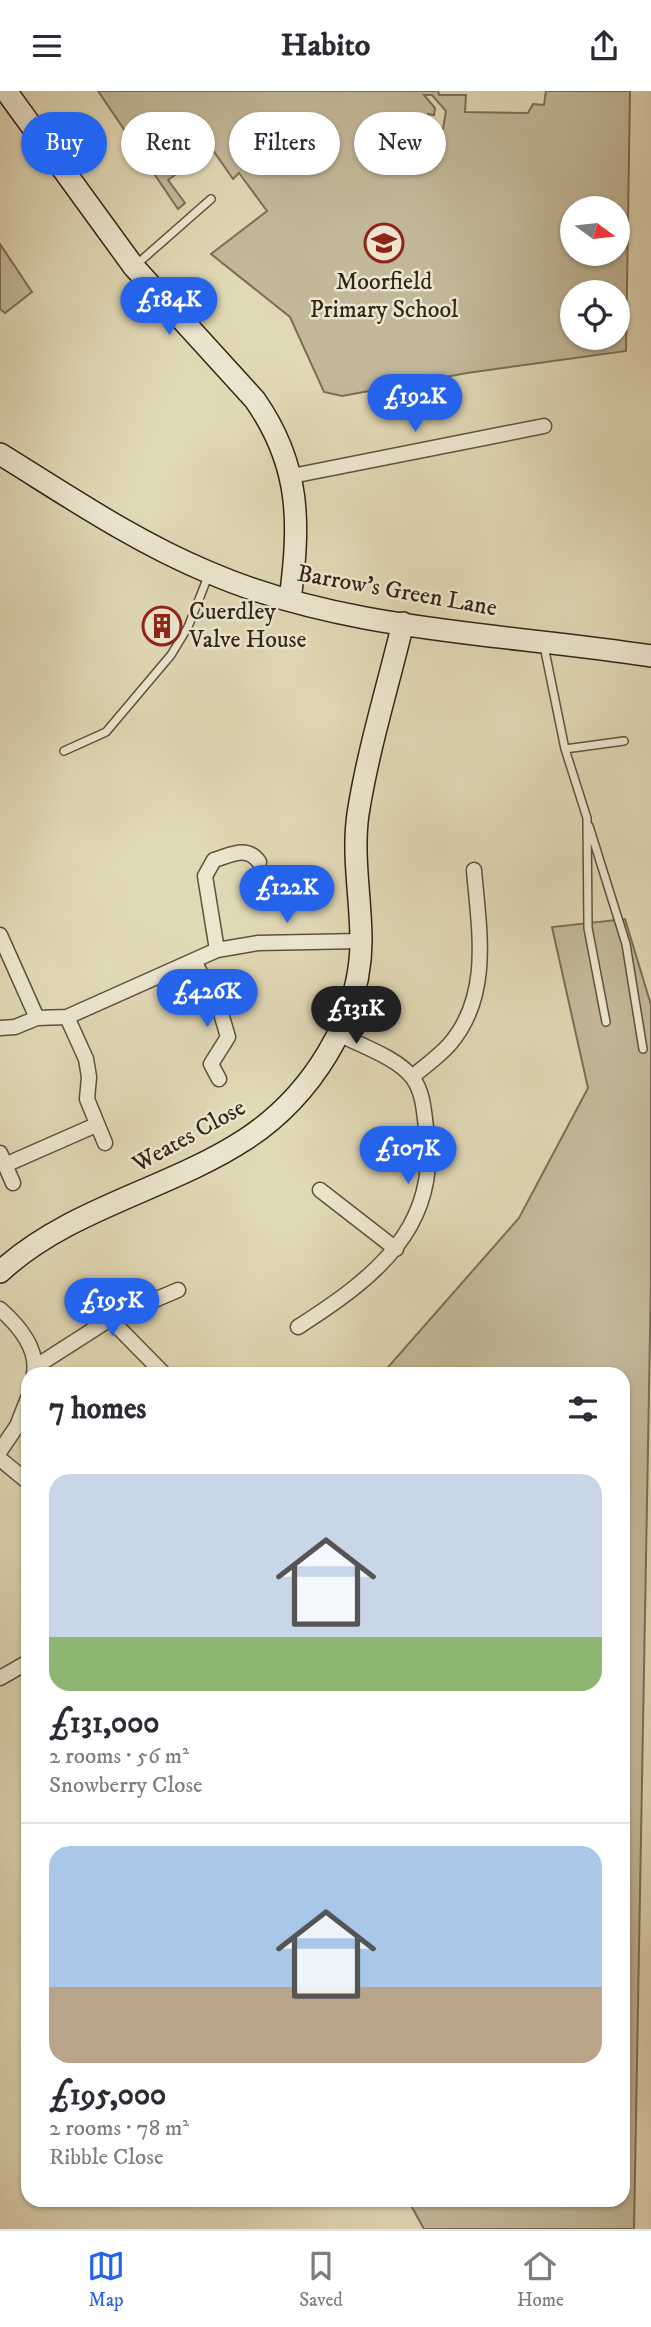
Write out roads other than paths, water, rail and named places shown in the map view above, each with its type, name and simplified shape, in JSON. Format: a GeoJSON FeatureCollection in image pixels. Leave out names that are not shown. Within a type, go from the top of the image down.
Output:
{"type":"FeatureCollection","features":[{"type":"Feature","properties":{"kind":"street"},"geometry":{"type":"LineString","coordinates":[[6,91],[134,267],[255,400],[272,424],[292,476],[296,552],[290,600]]}},
{"type":"Feature","properties":{"kind":"street"},"geometry":{"type":"LineString","coordinates":[[292,476],[544,426]]}},
{"type":"Feature","properties":{"kind":"street","name":"Barrow's Green Lane"},"geometry":{"type":"LineString","coordinates":[[0,454],[144,543],[209,573],[290,600],[403,623],[646,655]]}},
{"type":"Feature","properties":{"kind":"street","name":"Weates Close"},"geometry":{"type":"LineString","coordinates":[[0,1272],[34,1245],[70,1224],[186,1173],[247,1139],[295,1096],[339,1034],[353,994],[361,941],[355,852],[358,814],[403,623]]}},
{"type":"Feature","properties":{"kind":"street"},"geometry":{"type":"LineString","coordinates":[[217,950],[205,876],[214,860],[245,851],[253,853],[259,862]]}},
{"type":"Feature","properties":{"kind":"street"},"geometry":{"type":"LineString","coordinates":[[412,1077],[449,1045],[471,1010],[482,959],[474,870]]}},
{"type":"Feature","properties":{"kind":"street"},"geometry":{"type":"LineString","coordinates":[[0,935],[37,1018]]}},
{"type":"Feature","properties":{"kind":"street"},"geometry":{"type":"LineString","coordinates":[[0,1028],[15,1027],[37,1018],[67,1017],[217,950],[258,943],[361,941]]}},
{"type":"Feature","properties":{"kind":"street"},"geometry":{"type":"LineString","coordinates":[[194,961],[220,1010],[228,1037],[211,1064],[219,1079]]}},
{"type":"Feature","properties":{"kind":"street"},"geometry":{"type":"LineString","coordinates":[[67,1017],[86,1059],[89,1077],[87,1099],[104,1143]]}},
{"type":"Feature","properties":{"kind":"street"},"geometry":{"type":"LineString","coordinates":[[298,1327],[340,1300],[396,1249],[418,1212],[427,1185],[431,1158],[422,1098],[412,1077],[395,1063],[339,1034]]}},
{"type":"Feature","properties":{"kind":"street"},"geometry":{"type":"LineString","coordinates":[[13,1183],[3,1159],[96,1125]]}},
{"type":"Feature","properties":{"kind":"street"},"geometry":{"type":"LineString","coordinates":[[320,1190],[396,1249]]}},
{"type":"Feature","properties":{"kind":"street"},"geometry":{"type":"LineString","coordinates":[[39,1367],[110,1319],[177,1290]]}},
{"type":"Feature","properties":{"kind":"street"},"geometry":{"type":"LineString","coordinates":[[0,1309],[23,1333],[34,1367]]}},
{"type":"Feature","properties":{"kind":"street"},"geometry":{"type":"LineString","coordinates":[[110,1319],[157,1367]]}},
{"type":"Feature","properties":{"kind":"street"},"geometry":{"type":"LineString","coordinates":[[0,1451],[21,1416]]}},
{"type":"Feature","properties":{"kind":"street"},"geometry":{"type":"LineString","coordinates":[[0,1459],[21,1476]]}},
{"type":"Feature","properties":{"kind":"street"},"geometry":{"type":"LineString","coordinates":[[0,1678],[21,1666]]}},
{"type":"Feature","properties":{"kind":"lane"},"geometry":{"type":"LineString","coordinates":[[134,267],[211,199]]}},
{"type":"Feature","properties":{"kind":"lane"},"geometry":{"type":"LineString","coordinates":[[64,751],[106,733],[170,655],[188,627],[209,573]]}},
{"type":"Feature","properties":{"kind":"lane"},"geometry":{"type":"LineString","coordinates":[[543,642],[565,749],[626,944],[643,1049]]}},
{"type":"Feature","properties":{"kind":"lane"},"geometry":{"type":"LineString","coordinates":[[565,749],[624,741]]}},
{"type":"Feature","properties":{"kind":"lane"},"geometry":{"type":"LineString","coordinates":[[587,818],[588,928],[606,1022]]}},
{"type":"Feature","properties":{"kind":"place","name":"Moorfield Primary School"},"geometry":{"type":"Point","coordinates":[384,243]}},
{"type":"Feature","properties":{"kind":"place","name":"Cuerdley Valve House"},"geometry":{"type":"Point","coordinates":[162,626]}}]}
